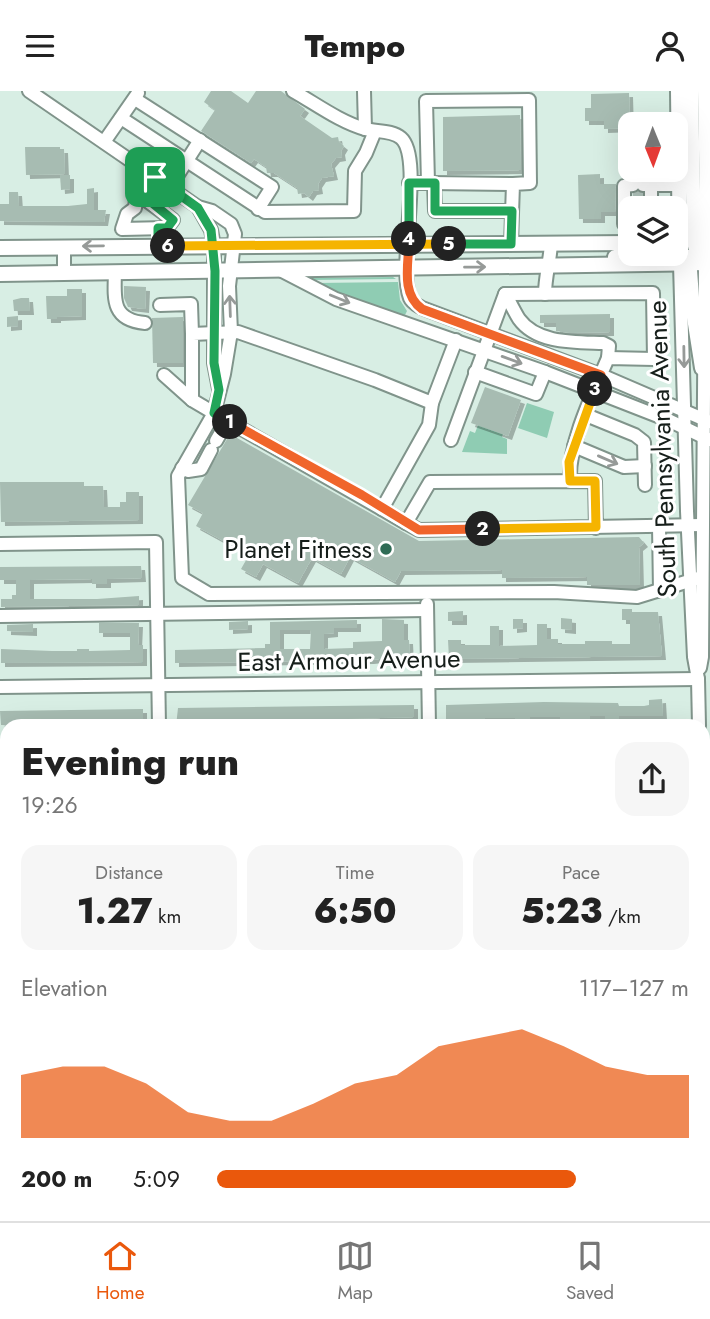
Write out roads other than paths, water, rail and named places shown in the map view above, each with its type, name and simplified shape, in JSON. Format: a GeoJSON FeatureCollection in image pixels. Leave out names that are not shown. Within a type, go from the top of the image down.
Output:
{"type":"FeatureCollection","features":[{"type":"Feature","properties":{"kind":"main road","name":"South Pennsylvania Avenue"},"geometry":{"type":"LineString","coordinates":[[678,91],[679,196]]}},
{"type":"Feature","properties":{"kind":"main road"},"geometry":{"type":"LineString","coordinates":[[691,91],[693,311],[702,368]]}},
{"type":"Feature","properties":{"kind":"main road","name":"South Pennsylvania Avenue"},"geometry":{"type":"LineString","coordinates":[[693,253],[706,96]]}},
{"type":"Feature","properties":{"kind":"main road"},"geometry":{"type":"LineString","coordinates":[[706,96],[710,124]]}},
{"type":"Feature","properties":{"kind":"main road"},"geometry":{"type":"LineString","coordinates":[[0,248],[618,243]]}},
{"type":"Feature","properties":{"kind":"main road"},"geometry":{"type":"LineString","coordinates":[[0,274],[556,266],[693,253]]}},
{"type":"Feature","properties":{"kind":"main road"},"geometry":{"type":"LineString","coordinates":[[556,266],[618,257]]}},
{"type":"Feature","properties":{"kind":"street"},"geometry":{"type":"LineString","coordinates":[[29,91],[198,208],[211,230],[214,246],[214,363],[219,390]]}},
{"type":"Feature","properties":{"kind":"street"},"geometry":{"type":"LineString","coordinates":[[294,91],[351,124],[403,139],[409,157],[407,269],[409,296],[413,303],[422,309],[601,375],[706,420]]}},
{"type":"Feature","properties":{"kind":"street"},"geometry":{"type":"LineString","coordinates":[[121,118],[265,212],[355,211],[355,171],[366,153],[370,130],[364,91]]}},
{"type":"Feature","properties":{"kind":"street"},"geometry":{"type":"LineString","coordinates":[[104,142],[137,95],[200,141],[272,187],[258,209]]}},
{"type":"Feature","properties":{"kind":"street"},"geometry":{"type":"LineString","coordinates":[[409,183],[431,183],[513,184],[530,183],[529,100],[426,101],[431,183],[435,211],[512,211]]}},
{"type":"Feature","properties":{"kind":"street"},"geometry":{"type":"LineString","coordinates":[[170,187],[200,141]]}},
{"type":"Feature","properties":{"kind":"street"},"geometry":{"type":"LineString","coordinates":[[145,197],[155,177]]}},
{"type":"Feature","properties":{"kind":"street"},"geometry":{"type":"LineString","coordinates":[[511,244],[513,184]]}},
{"type":"Feature","properties":{"kind":"street"},"geometry":{"type":"LineString","coordinates":[[652,196],[680,185]]}},
{"type":"Feature","properties":{"kind":"street"},"geometry":{"type":"LineString","coordinates":[[122,229],[167,228],[173,220],[145,197]]}},
{"type":"Feature","properties":{"kind":"street"},"geometry":{"type":"LineString","coordinates":[[120,246],[127,214],[135,208],[136,199],[145,197]]}},
{"type":"Feature","properties":{"kind":"street"},"geometry":{"type":"LineString","coordinates":[[198,208],[212,211],[231,224],[235,245],[229,286],[231,333],[224,374],[214,413],[178,476],[182,578],[209,594],[554,592],[616,598],[637,597],[696,579]]}},
{"type":"Feature","properties":{"kind":"street"},"geometry":{"type":"LineString","coordinates":[[158,228],[158,246]]}},
{"type":"Feature","properties":{"kind":"street"},"geometry":{"type":"LineString","coordinates":[[545,294],[545,278],[556,266],[551,244]]}},
{"type":"Feature","properties":{"kind":"street"},"geometry":{"type":"LineString","coordinates":[[64,247],[64,273]]}},
{"type":"Feature","properties":{"kind":"street"},"geometry":{"type":"LineString","coordinates":[[614,257],[618,251]]}},
{"type":"Feature","properties":{"kind":"street","name":"South Pennsylvania Avenue"},"geometry":{"type":"LineString","coordinates":[[693,253],[685,429],[688,526],[696,579],[702,657],[698,678],[699,719]]}},
{"type":"Feature","properties":{"kind":"street"},"geometry":{"type":"LineString","coordinates":[[282,271],[337,299],[545,372],[706,438]]}},
{"type":"Feature","properties":{"kind":"street"},"geometry":{"type":"LineString","coordinates":[[115,273],[116,302],[120,314],[128,321],[145,323]]}},
{"type":"Feature","properties":{"kind":"street"},"geometry":{"type":"LineString","coordinates":[[505,294],[653,293],[654,359],[608,358]]}},
{"type":"Feature","properties":{"kind":"street"},"geometry":{"type":"LineString","coordinates":[[451,440],[505,294]]}},
{"type":"Feature","properties":{"kind":"street"},"geometry":{"type":"LineString","coordinates":[[505,294],[519,319],[528,327],[556,339],[603,342],[609,346],[608,358],[569,462],[570,481]]}},
{"type":"Feature","properties":{"kind":"street"},"geometry":{"type":"LineString","coordinates":[[160,305],[191,304],[192,400]]}},
{"type":"Feature","properties":{"kind":"street"},"geometry":{"type":"LineString","coordinates":[[192,334],[238,333],[376,380],[432,403]]}},
{"type":"Feature","properties":{"kind":"street"},"geometry":{"type":"LineString","coordinates":[[382,509],[429,425],[432,403],[456,340]]}},
{"type":"Feature","properties":{"kind":"street","name":"South Pennsylvania Avenue"},"geometry":{"type":"LineString","coordinates":[[696,579],[706,543],[702,525],[706,420],[702,368]]}},
{"type":"Feature","properties":{"kind":"street"},"geometry":{"type":"LineString","coordinates":[[475,372],[536,394],[545,372]]}},
{"type":"Feature","properties":{"kind":"street"},"geometry":{"type":"LineString","coordinates":[[163,375],[192,400],[419,530],[702,525]]}},
{"type":"Feature","properties":{"kind":"street"},"geometry":{"type":"LineString","coordinates":[[586,415],[635,435],[644,442],[645,485]]}},
{"type":"Feature","properties":{"kind":"street"},"geometry":{"type":"LineString","coordinates":[[182,468],[188,471],[201,469],[228,421]]}},
{"type":"Feature","properties":{"kind":"street"},"geometry":{"type":"LineString","coordinates":[[574,446],[624,467],[645,466]]}},
{"type":"Feature","properties":{"kind":"street"},"geometry":{"type":"LineString","coordinates":[[406,523],[430,482],[595,481],[596,527]]}},
{"type":"Feature","properties":{"kind":"street"},"geometry":{"type":"LineString","coordinates":[[659,526],[660,591]]}},
{"type":"Feature","properties":{"kind":"street"},"geometry":{"type":"LineString","coordinates":[[0,544],[156,542],[159,719]]}},
{"type":"Feature","properties":{"kind":"street"},"geometry":{"type":"LineString","coordinates":[[427,593],[429,719]]}},
{"type":"Feature","properties":{"kind":"street"},"geometry":{"type":"LineString","coordinates":[[0,616],[427,610]]}},
{"type":"Feature","properties":{"kind":"street","name":"East Armour Avenue"},"geometry":{"type":"LineString","coordinates":[[0,688],[698,678]]}},
{"type":"Feature","properties":{"kind":"tunnel"},"geometry":{"type":"LineString","coordinates":[[633,193],[643,193]]}},
{"type":"Feature","properties":{"kind":"place","name":"Planet Fitness"},"geometry":{"type":"Point","coordinates":[386,549]}}]}
